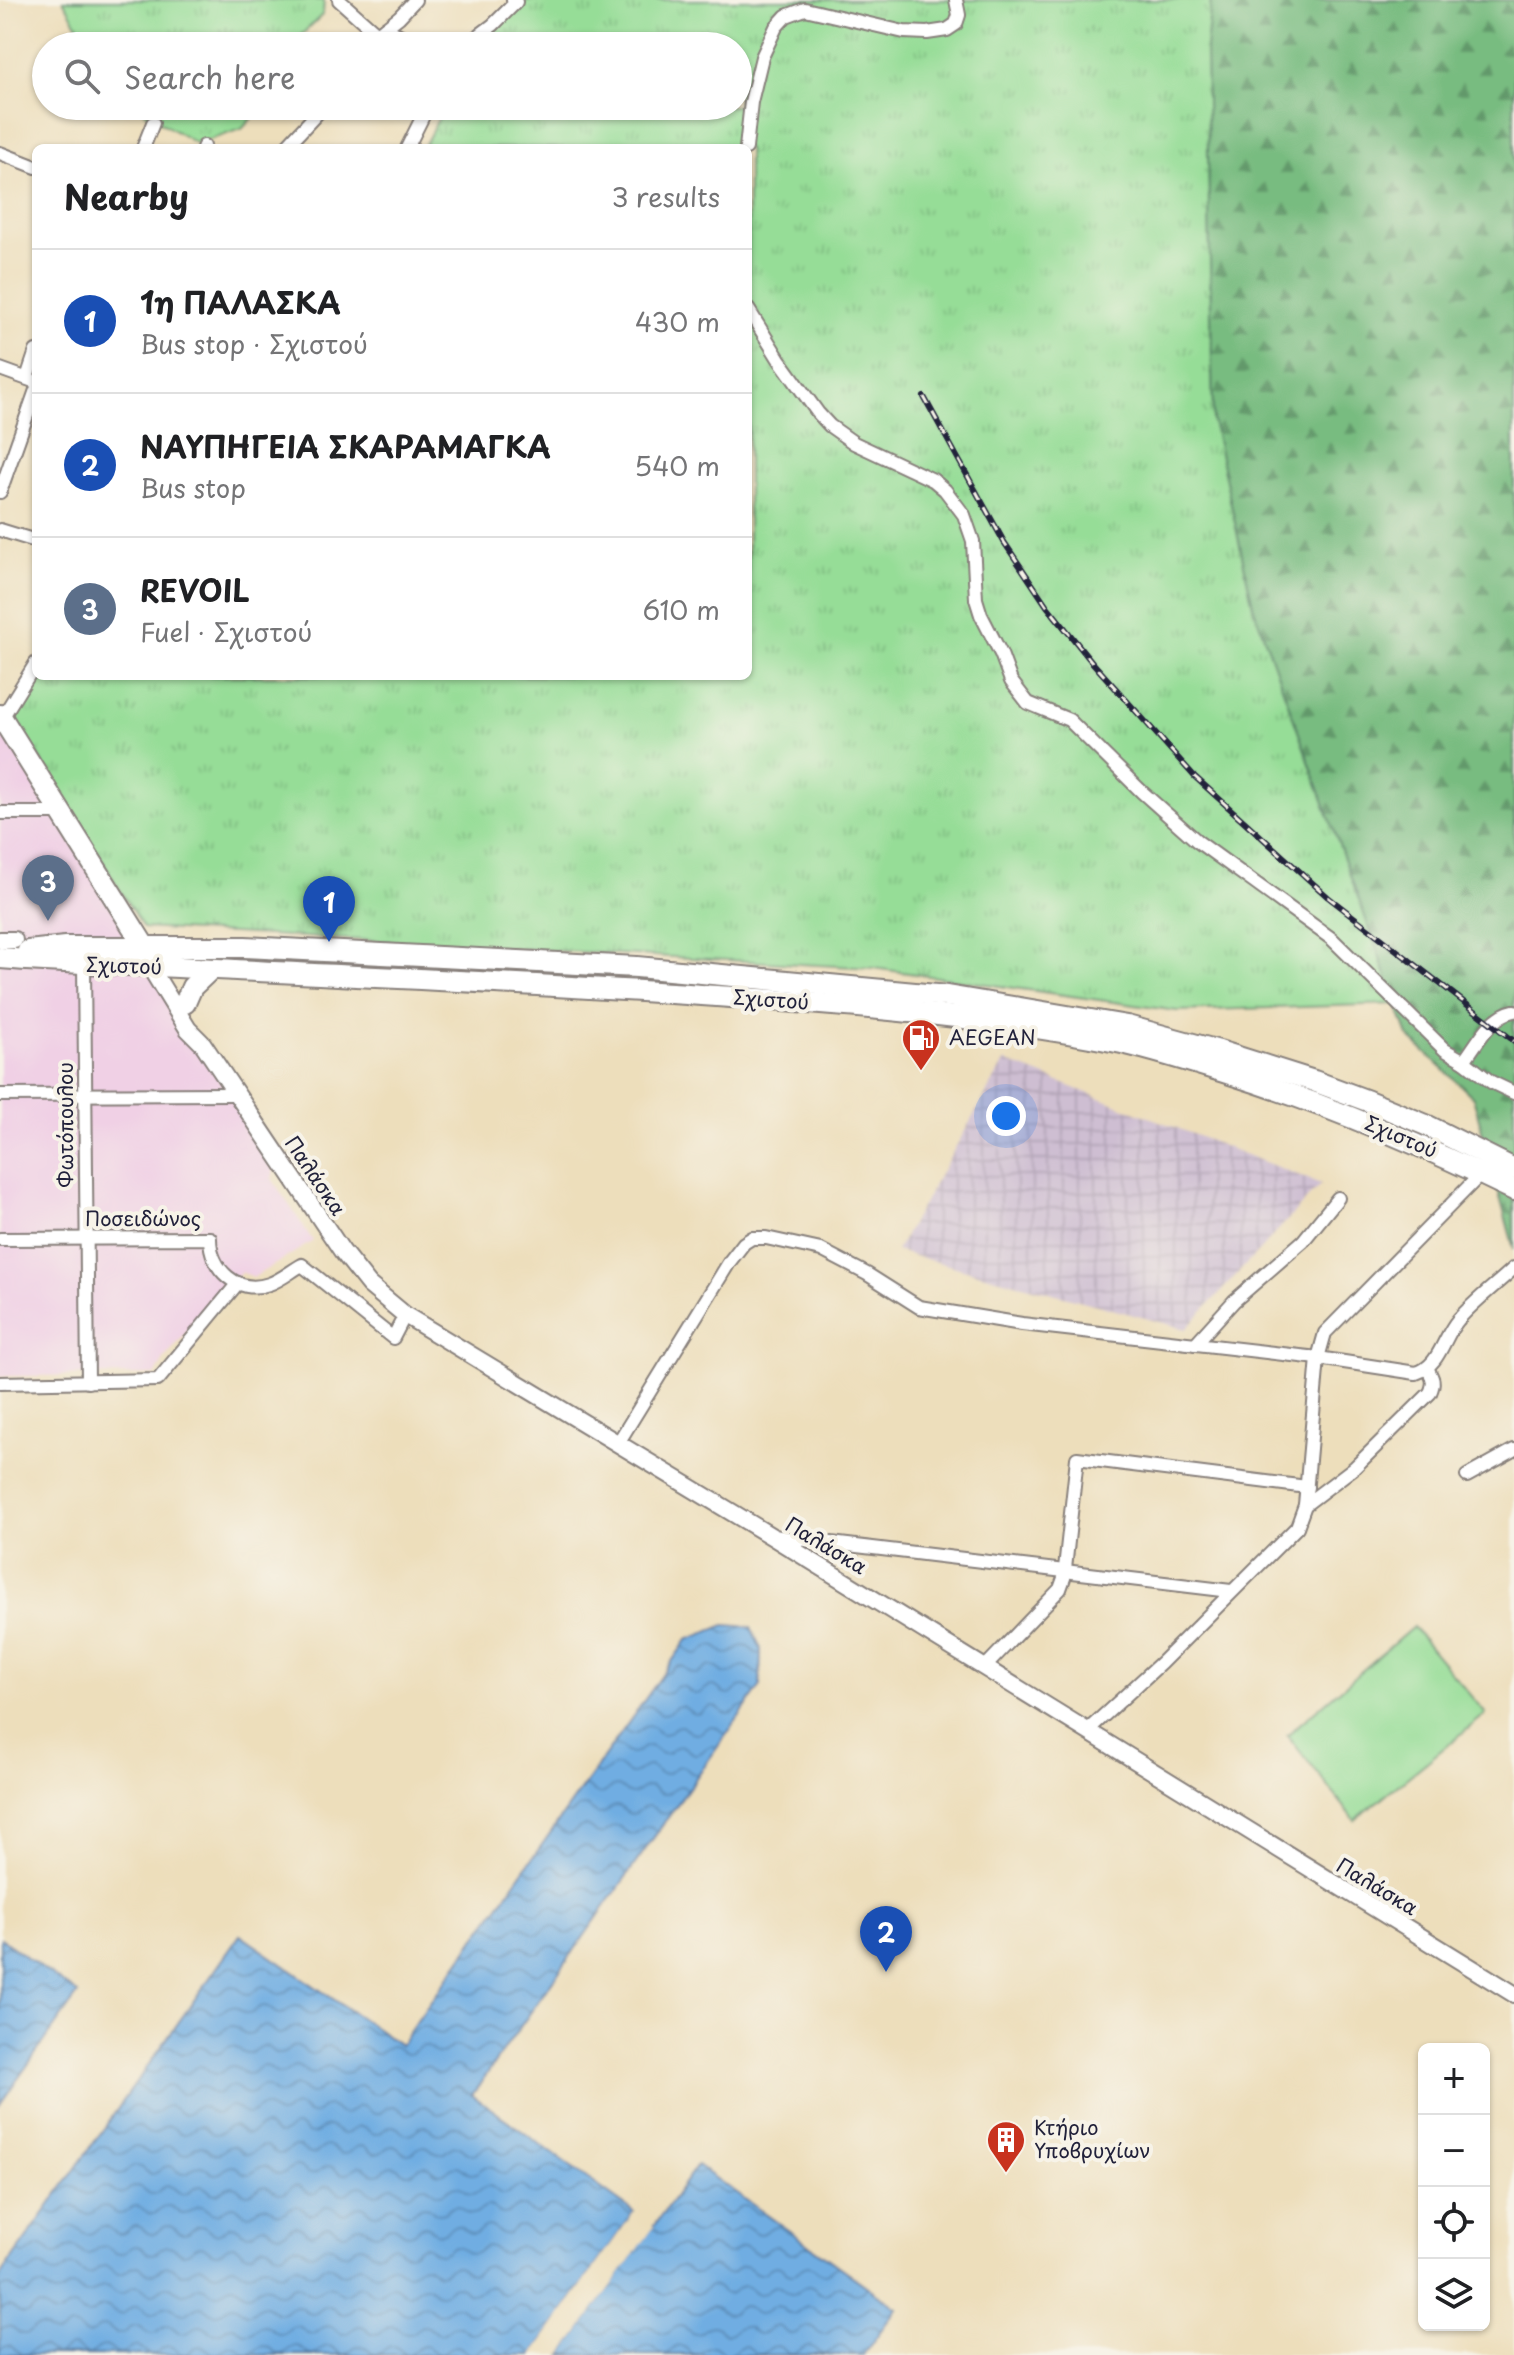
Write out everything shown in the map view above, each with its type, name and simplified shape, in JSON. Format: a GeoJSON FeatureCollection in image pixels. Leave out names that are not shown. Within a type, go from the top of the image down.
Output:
{"type":"FeatureCollection","features":[{"type":"Feature","properties":{"kind":"main road"},"geometry":{"type":"LineString","coordinates":[[1,717],[152,960]]}},
{"type":"Feature","properties":{"kind":"main road"},"geometry":{"type":"LineString","coordinates":[[100,947],[112,932],[117,903]]}},
{"type":"Feature","properties":{"kind":"main road","name":"Σχιστού"},"geometry":{"type":"LineString","coordinates":[[72,959],[100,947],[152,960],[211,969],[635,990],[801,1002],[944,1016],[1070,1035],[1134,1047],[1259,1083],[1374,1126],[1514,1190]]}},
{"type":"Feature","properties":{"kind":"main road","name":"Σχιστού"},"geometry":{"type":"LineString","coordinates":[[72,959],[152,960],[245,947],[637,967],[892,990],[1073,1015],[1139,1029],[1314,1081],[1426,1125],[1514,1169]]}},
{"type":"Feature","properties":{"kind":"main road"},"geometry":{"type":"LineString","coordinates":[[4,948],[72,959]]}},
{"type":"Feature","properties":{"kind":"main road"},"geometry":{"type":"LineString","coordinates":[[0,965],[72,959]]}},
{"type":"Feature","properties":{"kind":"main road"},"geometry":{"type":"LineString","coordinates":[[185,1003],[192,987],[211,969]]}},
{"type":"Feature","properties":{"kind":"street"},"geometry":{"type":"LineString","coordinates":[[339,0],[355,17],[386,32]]}},
{"type":"Feature","properties":{"kind":"street"},"geometry":{"type":"LineString","coordinates":[[379,32],[415,0]]}},
{"type":"Feature","properties":{"kind":"street"},"geometry":{"type":"LineString","coordinates":[[752,98],[762,57],[776,27],[786,16],[805,9],[904,32],[927,33],[947,30],[956,24],[959,15],[956,0]]}},
{"type":"Feature","properties":{"kind":"street"},"geometry":{"type":"LineString","coordinates":[[484,32],[514,1]]}},
{"type":"Feature","properties":{"kind":"street"},"geometry":{"type":"LineString","coordinates":[[289,144],[311,120]]}},
{"type":"Feature","properties":{"kind":"street"},"geometry":{"type":"LineString","coordinates":[[409,144],[421,120]]}},
{"type":"Feature","properties":{"kind":"street"},"geometry":{"type":"LineString","coordinates":[[746,144],[749,120]]}},
{"type":"Feature","properties":{"kind":"street"},"geometry":{"type":"LineString","coordinates":[[145,144],[153,123]]}},
{"type":"Feature","properties":{"kind":"street"},"geometry":{"type":"LineString","coordinates":[[0,153],[32,165]]}},
{"type":"Feature","properties":{"kind":"street"},"geometry":{"type":"LineString","coordinates":[[752,315],[779,359],[830,426],[854,443],[933,480],[964,515],[973,541],[976,599],[981,615],[1011,681],[1028,703],[1077,726],[1142,792],[1188,832],[1332,939],[1445,1050],[1491,1082],[1514,1093]]}},
{"type":"Feature","properties":{"kind":"street"},"geometry":{"type":"LineString","coordinates":[[0,369],[31,380]]}},
{"type":"Feature","properties":{"kind":"street"},"geometry":{"type":"LineString","coordinates":[[0,492],[32,401]]}},
{"type":"Feature","properties":{"kind":"street"},"geometry":{"type":"LineString","coordinates":[[0,530],[32,540]]}},
{"type":"Feature","properties":{"kind":"street"},"geometry":{"type":"LineString","coordinates":[[1,717],[32,669]]}},
{"type":"Feature","properties":{"kind":"street"},"geometry":{"type":"LineString","coordinates":[[0,813],[61,813]]}},
{"type":"Feature","properties":{"kind":"street","name":"Φωτόπουλου"},"geometry":{"type":"LineString","coordinates":[[72,959],[85,1095],[88,1382]]}},
{"type":"Feature","properties":{"kind":"street","name":"Παλάσκα"},"geometry":{"type":"LineString","coordinates":[[152,960],[185,1003],[203,1044],[235,1094],[354,1267],[369,1285],[405,1315],[985,1667],[1514,1994]]}},
{"type":"Feature","properties":{"kind":"street","name":"Παλάσκα"},"geometry":{"type":"LineString","coordinates":[[152,960],[188,1029],[203,1044]]}},
{"type":"Feature","properties":{"kind":"street"},"geometry":{"type":"LineString","coordinates":[[1464,1061],[1496,1020],[1514,1011]]}},
{"type":"Feature","properties":{"kind":"street"},"geometry":{"type":"LineString","coordinates":[[0,1095],[235,1094]]}},
{"type":"Feature","properties":{"kind":"street"},"geometry":{"type":"LineString","coordinates":[[1087,1731],[1161,1663],[1297,1527],[1305,1505],[1318,1358],[1325,1333],[1481,1174]]}},
{"type":"Feature","properties":{"kind":"street"},"geometry":{"type":"LineString","coordinates":[[1195,1344],[1234,1301],[1303,1241],[1338,1198]]}},
{"type":"Feature","properties":{"kind":"street","name":"Ποσειδώνος"},"geometry":{"type":"LineString","coordinates":[[0,1239],[210,1238],[217,1266],[238,1283]]}},
{"type":"Feature","properties":{"kind":"street"},"geometry":{"type":"LineString","coordinates":[[618,1443],[730,1261],[752,1238],[821,1250],[919,1307],[1022,1324],[1318,1358],[1416,1373],[1427,1368],[1457,1321],[1514,1268]]}},
{"type":"Feature","properties":{"kind":"street"},"geometry":{"type":"LineString","coordinates":[[0,1383],[158,1380],[238,1283],[267,1285],[302,1265],[393,1338],[405,1315]]}},
{"type":"Feature","properties":{"kind":"street"},"geometry":{"type":"LineString","coordinates":[[1305,1505],[1355,1467],[1430,1393],[1434,1385],[1427,1368]]}},
{"type":"Feature","properties":{"kind":"street"},"geometry":{"type":"LineString","coordinates":[[1467,1476],[1514,1450]]}},
{"type":"Feature","properties":{"kind":"street"},"geometry":{"type":"LineString","coordinates":[[985,1667],[1060,1589],[1064,1578],[1077,1458],[1307,1487]]}},
{"type":"Feature","properties":{"kind":"street"},"geometry":{"type":"LineString","coordinates":[[771,1536],[1231,1591]]}},
{"type":"Feature","properties":{"kind":"shaded area"},"geometry":{"type":"Polygon","coordinates":[[[0,727],[274,1168],[272,1179],[313,1241],[254,1277],[241,1272],[224,1287],[165,1358],[155,1375],[0,1376],[0,727]]]}},
{"type":"Feature","properties":{"kind":"shaded area"},"geometry":{"type":"Polygon","coordinates":[[[1005,1061],[1321,1184],[1186,1329],[896,1251],[1005,1061]]]}},
{"type":"Feature","properties":{"kind":"green space"},"geometry":{"type":"Polygon","coordinates":[[[63,0],[324,0],[323,14],[304,32],[82,32],[63,0]]]}},
{"type":"Feature","properties":{"kind":"green space"},"geometry":{"type":"Polygon","coordinates":[[[527,0],[1514,0],[1488,1001],[1177,1011],[873,968],[143,928],[15,718],[15,712],[34,680],[752,680],[752,144],[425,144],[438,120],[752,120],[752,32],[492,32],[527,0]]]}},
{"type":"Feature","properties":{"kind":"green space"},"geometry":{"type":"Polygon","coordinates":[[[1211,0],[1514,0],[1514,1249],[1473,1097],[1408,1036],[1253,606],[1213,421],[1206,48],[1211,0]]]}},
{"type":"Feature","properties":{"kind":"green space"},"geometry":{"type":"Polygon","coordinates":[[[156,120],[250,120],[242,129],[197,144],[156,120]]]}},
{"type":"Feature","properties":{"kind":"green space"},"geometry":{"type":"Polygon","coordinates":[[[1413,1627],[1486,1714],[1355,1820],[1287,1735],[1413,1627]]]}},
{"type":"Feature","properties":{"kind":"water"},"geometry":{"type":"Polygon","coordinates":[[[725,1625],[751,1627],[761,1649],[760,1687],[472,2095],[634,2212],[532,2355],[0,2355],[0,2276],[240,1935],[400,2045],[687,1640],[725,1625]]]}},
{"type":"Feature","properties":{"kind":"water"},"geometry":{"type":"Polygon","coordinates":[[[0,1938],[78,1994],[0,2104],[0,1938]]]}},
{"type":"Feature","properties":{"kind":"water"},"geometry":{"type":"Polygon","coordinates":[[[697,2165],[897,2308],[863,2355],[562,2355],[697,2165]]]}},
{"type":"Feature","properties":{"kind":"pier"},"geometry":{"type":"Polygon","coordinates":[[[634,2212],[637,2214],[537,2355],[532,2355],[634,2212]]]}},
{"type":"Feature","properties":{"kind":"pier"},"geometry":{"type":"Polygon","coordinates":[[[651,2224],[654,2227],[562,2355],[558,2355],[651,2224]]]}},
{"type":"Feature","properties":{"kind":"railway"},"geometry":{"type":"LineString","coordinates":[[924,397],[1004,542],[1047,606],[1092,662],[1195,777],[1328,897],[1514,1041]]}},
{"type":"Feature","properties":{"kind":"place","name":"REVOIL"},"geometry":{"type":"Point","coordinates":[48,921]}},
{"type":"Feature","properties":{"kind":"place","name":"1η ΠΑΛΑΣΚΑ"},"geometry":{"type":"Point","coordinates":[329,942]}},
{"type":"Feature","properties":{"kind":"place","name":"AEGEAN"},"geometry":{"type":"Point","coordinates":[921,1072]}},
{"type":"Feature","properties":{"kind":"place","name":"ΝΑΥΠΗΓΕΙΑ ΣΚΑΡΑΜΑΓΚΑ"},"geometry":{"type":"Point","coordinates":[886,1972]}},
{"type":"Feature","properties":{"kind":"place","name":"Κτήριο Υποβρυχίων"},"geometry":{"type":"Point","coordinates":[1006,2174]}}]}
